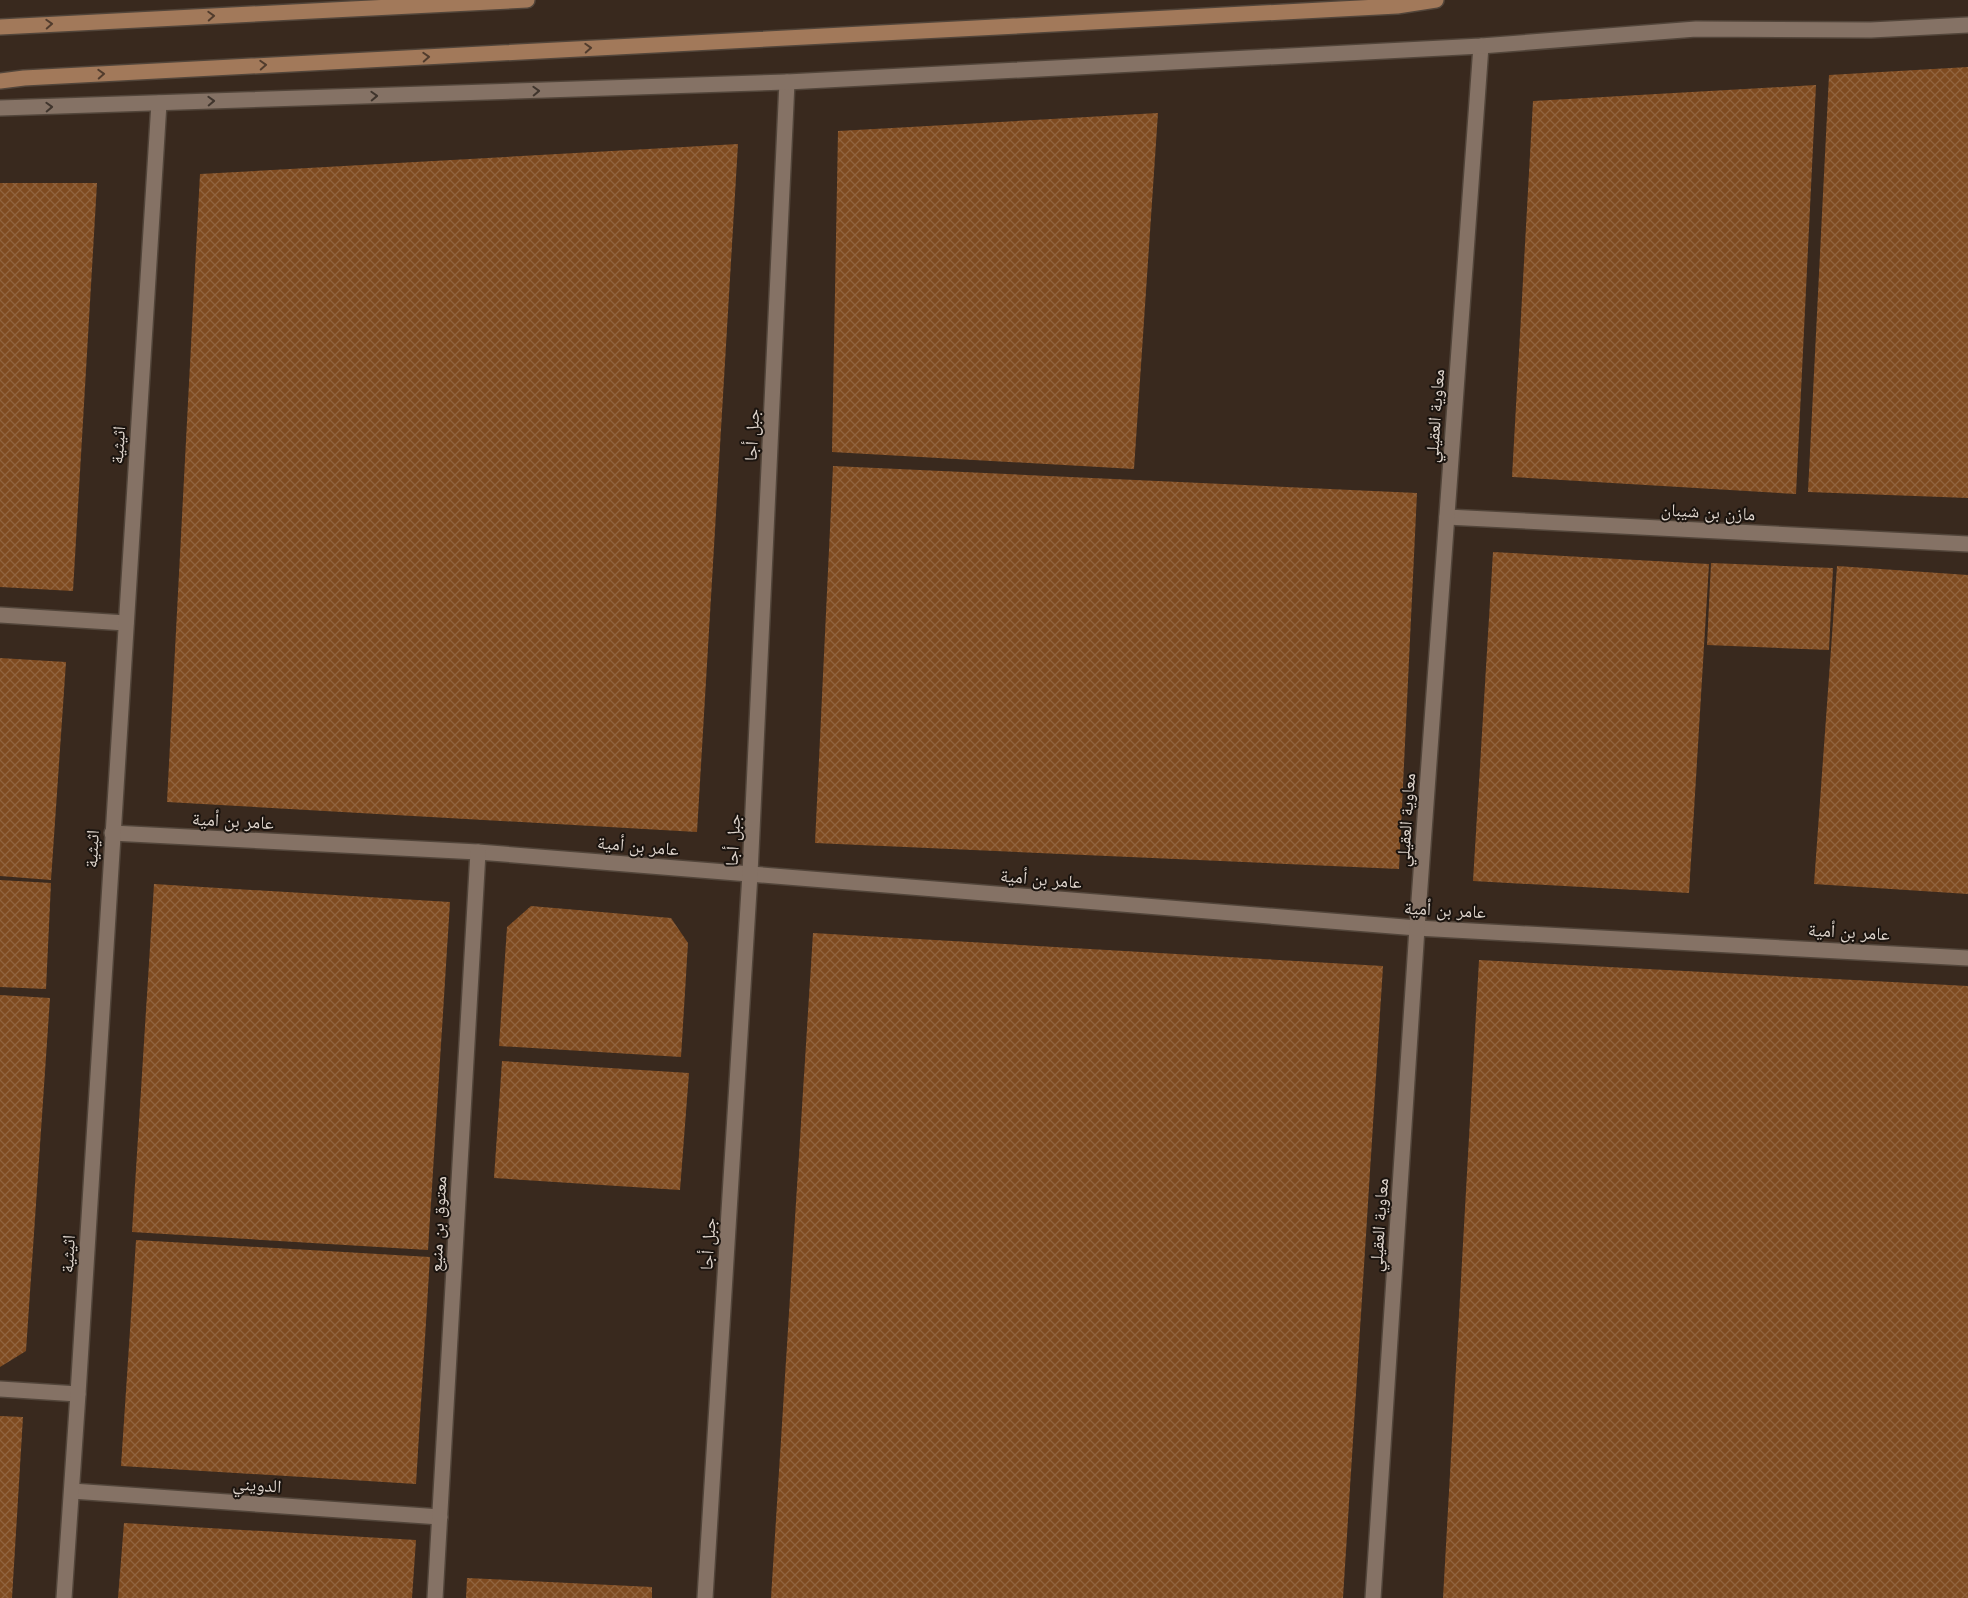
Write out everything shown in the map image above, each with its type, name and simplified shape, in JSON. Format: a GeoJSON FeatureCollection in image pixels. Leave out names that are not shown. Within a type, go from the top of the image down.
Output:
{"type":"FeatureCollection","features":[{"type":"Feature","properties":{"kind":"main road"},"geometry":{"type":"LineString","coordinates":[[0,27],[526,0]]}},
{"type":"Feature","properties":{"kind":"main road"},"geometry":{"type":"LineString","coordinates":[[0,81],[44,77],[1397,6],[1436,0]]}},
{"type":"Feature","properties":{"kind":"street"},"geometry":{"type":"LineString","coordinates":[[0,108],[787,82],[1481,46],[1696,29],[1872,30],[1968,25]]}},
{"type":"Feature","properties":{"kind":"street","name":"معاوية العقيلي"},"geometry":{"type":"LineString","coordinates":[[1373,1598],[1417,928],[1481,46]]}},
{"type":"Feature","properties":{"kind":"street","name":"جبل أجا"},"geometry":{"type":"LineString","coordinates":[[705,1598],[750,874],[787,82]]}},
{"type":"Feature","properties":{"kind":"street","name":"اثيثية"},"geometry":{"type":"LineString","coordinates":[[64,1598],[159,103]]}},
{"type":"Feature","properties":{"kind":"street","name":"مازن بن شيبان"},"geometry":{"type":"LineString","coordinates":[[1447,517],[1968,544]]}},
{"type":"Feature","properties":{"kind":"street"},"geometry":{"type":"LineString","coordinates":[[0,615],[126,623]]}},
{"type":"Feature","properties":{"kind":"street","name":"عامر بن أمية"},"geometry":{"type":"LineString","coordinates":[[112,833],[478,852],[1417,928],[1968,958]]}},
{"type":"Feature","properties":{"kind":"street","name":"معتوق بن منيع"},"geometry":{"type":"LineString","coordinates":[[435,1598],[478,852]]}},
{"type":"Feature","properties":{"kind":"street"},"geometry":{"type":"LineString","coordinates":[[0,1389],[78,1394]]}},
{"type":"Feature","properties":{"kind":"street","name":"الدويني"},"geometry":{"type":"LineString","coordinates":[[72,1490],[440,1517]]}},
{"type":"Feature","properties":{"kind":"building"},"geometry":{"type":"Polygon","coordinates":[[[1968,67],[1968,498],[1808,492],[1829,75],[1968,67]]]}},
{"type":"Feature","properties":{"kind":"building"},"geometry":{"type":"Polygon","coordinates":[[[1816,85],[1796,494],[1512,477],[1533,101],[1816,85]]]}},
{"type":"Feature","properties":{"kind":"building"},"geometry":{"type":"Polygon","coordinates":[[[1158,113],[1134,469],[832,452],[838,131],[1158,113]]]}},
{"type":"Feature","properties":{"kind":"building"},"geometry":{"type":"Polygon","coordinates":[[[738,144],[697,832],[167,802],[200,174],[738,144]]]}},
{"type":"Feature","properties":{"kind":"building"},"geometry":{"type":"Polygon","coordinates":[[[0,183],[97,183],[73,591],[0,587],[0,183]]]}},
{"type":"Feature","properties":{"kind":"building"},"geometry":{"type":"Polygon","coordinates":[[[833,466],[1417,493],[1399,869],[815,843],[833,466]]]}},
{"type":"Feature","properties":{"kind":"building"},"geometry":{"type":"Polygon","coordinates":[[[1493,552],[1709,564],[1689,893],[1473,881],[1493,552]]]}},
{"type":"Feature","properties":{"kind":"building"},"geometry":{"type":"Polygon","coordinates":[[[1711,563],[1833,568],[1829,650],[1707,645],[1711,563]]]}},
{"type":"Feature","properties":{"kind":"building"},"geometry":{"type":"Polygon","coordinates":[[[1837,566],[1968,575],[1968,894],[1814,884],[1837,566]]]}},
{"type":"Feature","properties":{"kind":"building"},"geometry":{"type":"Polygon","coordinates":[[[0,658],[66,662],[51,880],[0,876],[0,658]]]}},
{"type":"Feature","properties":{"kind":"building"},"geometry":{"type":"Polygon","coordinates":[[[0,880],[51,883],[46,989],[0,987],[0,880]]]}},
{"type":"Feature","properties":{"kind":"building"},"geometry":{"type":"Polygon","coordinates":[[[154,884],[450,902],[428,1250],[132,1232],[154,884]]]}},
{"type":"Feature","properties":{"kind":"building"},"geometry":{"type":"Polygon","coordinates":[[[531,906],[671,918],[688,943],[681,1057],[499,1046],[507,927],[531,906]]]}},
{"type":"Feature","properties":{"kind":"building"},"geometry":{"type":"Polygon","coordinates":[[[813,933],[1383,966],[1343,1598],[771,1598],[813,933]]]}},
{"type":"Feature","properties":{"kind":"building"},"geometry":{"type":"Polygon","coordinates":[[[1479,960],[1968,986],[1968,1598],[1443,1598],[1479,960]]]}},
{"type":"Feature","properties":{"kind":"building"},"geometry":{"type":"Polygon","coordinates":[[[0,995],[50,998],[26,1351],[0,1367],[0,995]]]}},
{"type":"Feature","properties":{"kind":"building"},"geometry":{"type":"Polygon","coordinates":[[[502,1061],[689,1073],[680,1190],[494,1178],[502,1061]]]}},
{"type":"Feature","properties":{"kind":"building"},"geometry":{"type":"Polygon","coordinates":[[[136,1240],[430,1257],[416,1484],[121,1466],[136,1240]]]}},
{"type":"Feature","properties":{"kind":"building"},"geometry":{"type":"Polygon","coordinates":[[[0,1416],[23,1417],[12,1598],[0,1598],[0,1416]]]}},
{"type":"Feature","properties":{"kind":"building"},"geometry":{"type":"Polygon","coordinates":[[[124,1523],[416,1540],[412,1598],[118,1598],[124,1523]]]}},
{"type":"Feature","properties":{"kind":"building"},"geometry":{"type":"Polygon","coordinates":[[[467,1578],[652,1587],[652,1598],[466,1598],[467,1578]]]}}]}
